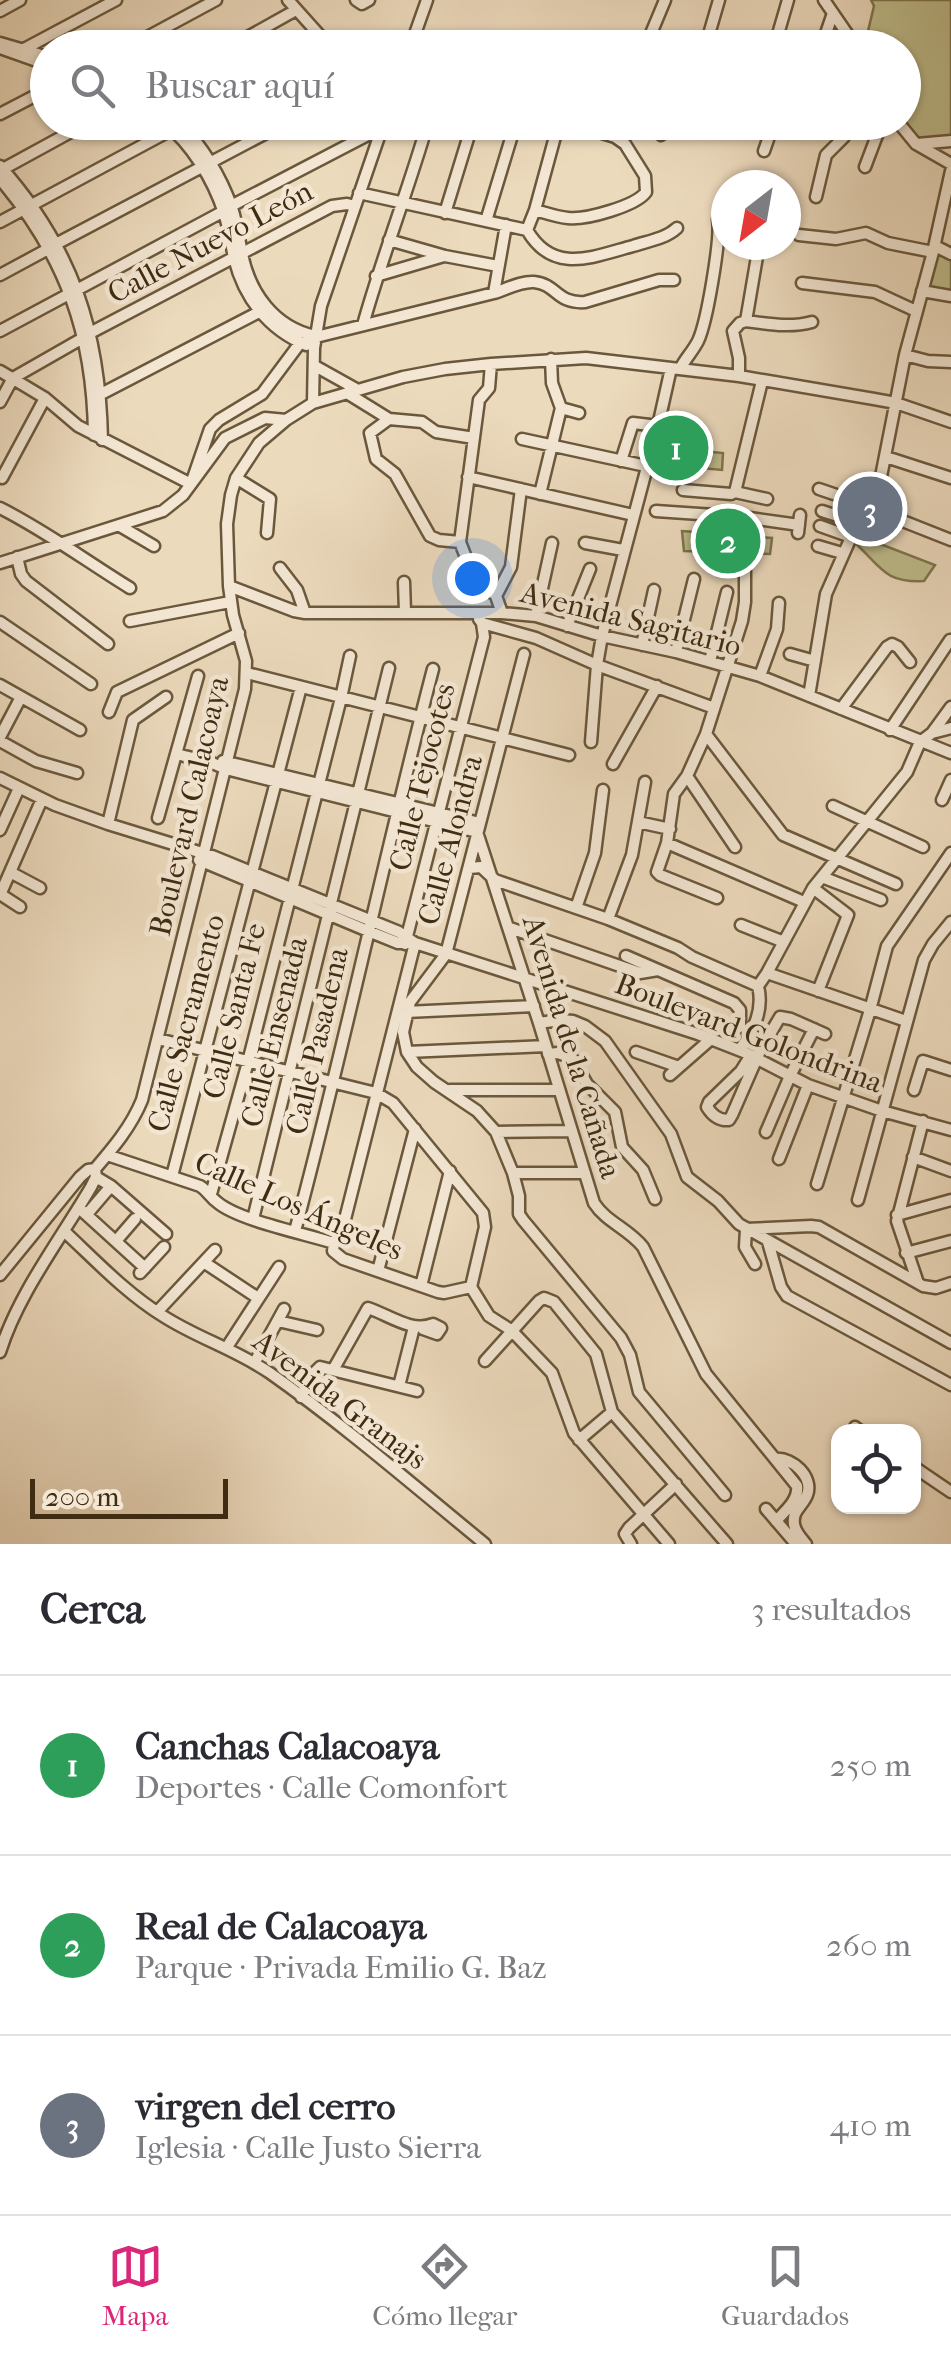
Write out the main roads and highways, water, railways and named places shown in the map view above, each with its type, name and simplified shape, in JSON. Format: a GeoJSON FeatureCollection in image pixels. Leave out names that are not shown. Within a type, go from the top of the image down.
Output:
{"type":"FeatureCollection","features":[{"type":"Feature","properties":{"kind":"place","name":"Canchas Calacoaya"},"geometry":{"type":"Point","coordinates":[676,448]}},
{"type":"Feature","properties":{"kind":"place","name":"virgen del cerro"},"geometry":{"type":"Point","coordinates":[870,509]}},
{"type":"Feature","properties":{"kind":"place","name":"Real de Calacoaya"},"geometry":{"type":"Point","coordinates":[728,541]}}]}
